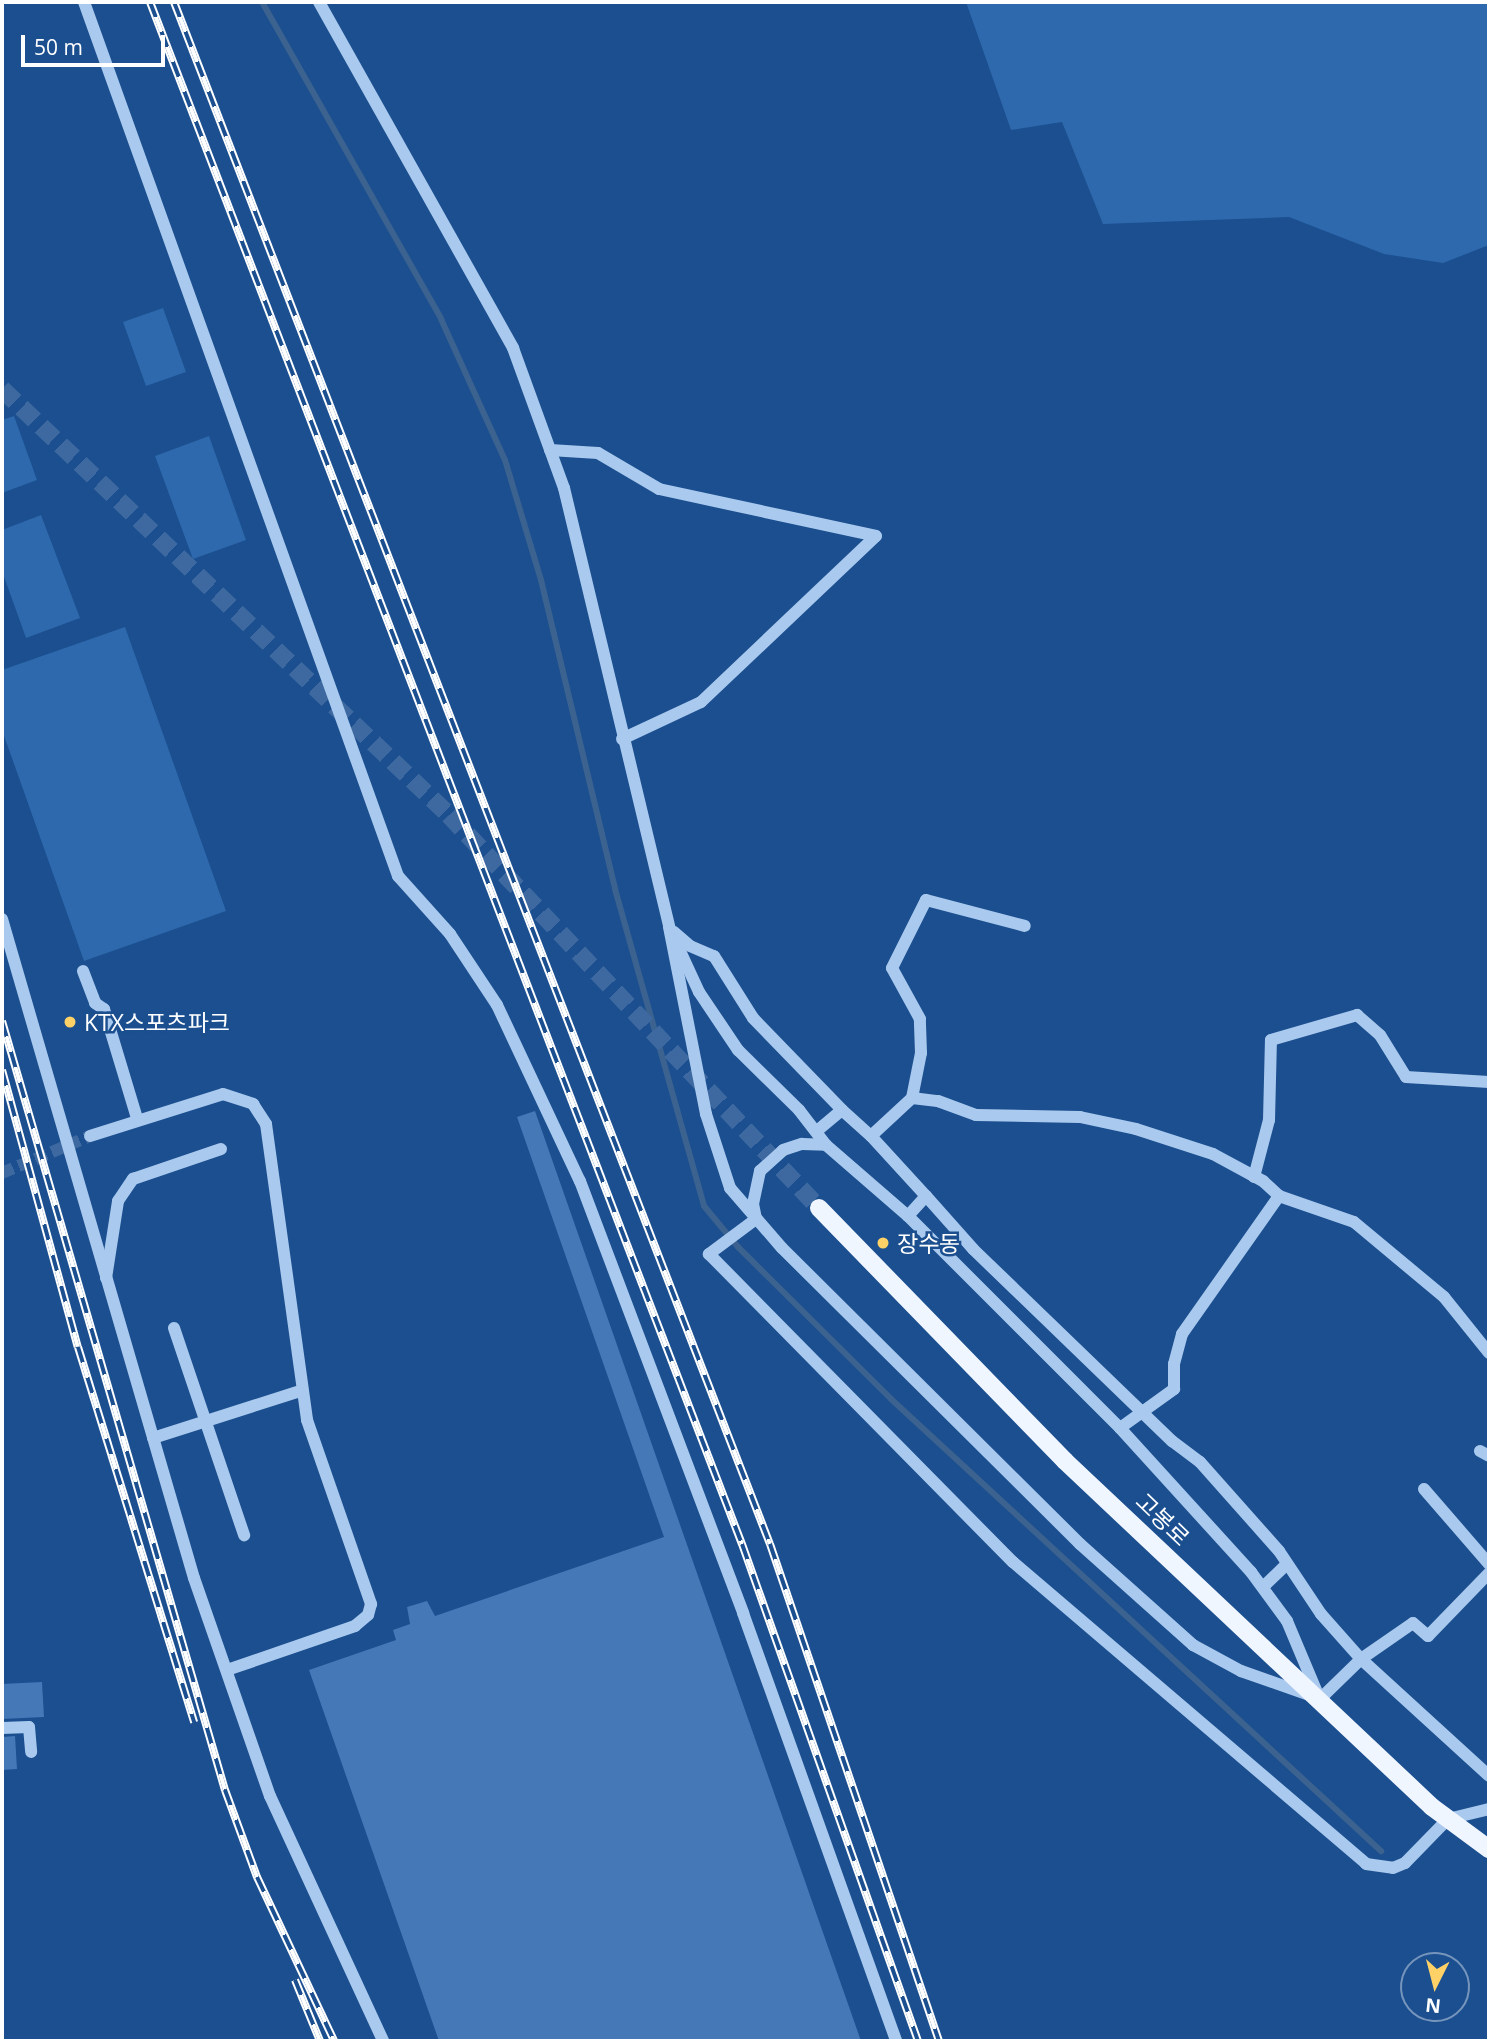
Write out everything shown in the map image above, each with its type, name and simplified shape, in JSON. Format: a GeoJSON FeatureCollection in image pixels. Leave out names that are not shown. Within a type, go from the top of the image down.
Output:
{"type":"FeatureCollection","features":[{"type":"Feature","properties":{"kind":"main road","name":"고봉로"},"geometry":{"type":"LineString","coordinates":[[819,1208],[1065,1461],[1448,1819],[1489,1849]]}},
{"type":"Feature","properties":{"kind":"street"},"geometry":{"type":"LineString","coordinates":[[84,2],[398,876],[450,934],[497,1005],[580,1181],[743,1613],[895,2041]]}},
{"type":"Feature","properties":{"kind":"street"},"geometry":{"type":"LineString","coordinates":[[319,2],[513,348],[564,488],[669,927],[716,1151],[730,1188],[751,1223],[1080,1544],[1194,1645],[1241,1671],[1320,1699]]}},
{"type":"Feature","properties":{"kind":"street"},"geometry":{"type":"LineString","coordinates":[[550,450],[598,453],[659,489],[876,536],[701,702],[622,739]]}},
{"type":"Feature","properties":{"kind":"street"},"geometry":{"type":"LineString","coordinates":[[871,1136],[912,1098],[921,1053],[920,1019],[892,968],[926,900],[1025,926]]}},
{"type":"Feature","properties":{"kind":"street"},"geometry":{"type":"LineString","coordinates":[[2,919],[105,1285],[194,1578],[270,1796],[383,2041]]}},
{"type":"Feature","properties":{"kind":"street"},"geometry":{"type":"LineString","coordinates":[[669,927],[690,946],[714,956],[753,1018],[842,1110],[871,1136],[973,1249],[1140,1410],[1200,1462],[1287,1564],[1321,1614],[1361,1659],[1489,1776]]}},
{"type":"Feature","properties":{"kind":"street"},"geometry":{"type":"LineString","coordinates":[[669,927],[699,992],[722,1029],[818,1130],[826,1145],[908,1216],[1120,1428],[1263,1587],[1287,1621],[1320,1699]]}},
{"type":"Feature","properties":{"kind":"street"},"geometry":{"type":"LineString","coordinates":[[83,971],[95,1003],[104,1009],[137,1118]]}},
{"type":"Feature","properties":{"kind":"street"},"geometry":{"type":"LineString","coordinates":[[1254,1177],[1269,1120],[1271,1040],[1357,1015],[1380,1035],[1406,1077],[1489,1082]]}},
{"type":"Feature","properties":{"kind":"street"},"geometry":{"type":"LineString","coordinates":[[90,1136],[137,1118],[223,1094],[243,1098],[261,1114],[268,1133],[307,1420],[371,1597],[369,1611],[355,1626],[227,1670]]}},
{"type":"Feature","properties":{"kind":"street"},"geometry":{"type":"LineString","coordinates":[[912,1098],[938,1101],[976,1115],[1080,1118],[1136,1129],[1213,1154],[1254,1177],[1279,1196],[1354,1222],[1444,1297],[1489,1353]]}},
{"type":"Feature","properties":{"kind":"street"},"geometry":{"type":"LineString","coordinates":[[818,1130],[842,1110]]}},
{"type":"Feature","properties":{"kind":"street"},"geometry":{"type":"LineString","coordinates":[[826,1145],[802,1144],[783,1150],[760,1171],[751,1223],[709,1254],[1013,1563],[1366,1864],[1392,1868],[1405,1863],[1448,1819],[1489,1809]]}},
{"type":"Feature","properties":{"kind":"street"},"geometry":{"type":"LineString","coordinates":[[105,1285],[118,1201],[133,1179],[221,1149]]}},
{"type":"Feature","properties":{"kind":"street"},"geometry":{"type":"LineString","coordinates":[[908,1216],[926,1196]]}},
{"type":"Feature","properties":{"kind":"street"},"geometry":{"type":"LineString","coordinates":[[1120,1428],[1140,1410],[1174,1389],[1174,1364],[1182,1334],[1279,1196]]}},
{"type":"Feature","properties":{"kind":"street"},"geometry":{"type":"LineString","coordinates":[[174,1328],[244,1535]]}},
{"type":"Feature","properties":{"kind":"street"},"geometry":{"type":"LineString","coordinates":[[153,1438],[303,1390]]}},
{"type":"Feature","properties":{"kind":"street"},"geometry":{"type":"LineString","coordinates":[[1424,1489],[1489,1564]]}},
{"type":"Feature","properties":{"kind":"street"},"geometry":{"type":"LineString","coordinates":[[1263,1587],[1287,1564]]}},
{"type":"Feature","properties":{"kind":"street"},"geometry":{"type":"LineString","coordinates":[[1320,1699],[1361,1659],[1413,1623],[1428,1636],[1489,1573]]}},
{"type":"Feature","properties":{"kind":"street"},"geometry":{"type":"LineString","coordinates":[[2,1728],[30,1727],[31,1752]]}},
{"type":"Feature","properties":{"kind":"shaded area"},"geometry":{"type":"Polygon","coordinates":[[[966,2],[1489,2],[1489,245],[1443,263],[1384,254],[1289,217],[1103,224],[1062,122],[1011,130],[966,2]]]}},
{"type":"Feature","properties":{"kind":"shaded area"},"geometry":{"type":"Polygon","coordinates":[[[163,308],[186,372],[146,386],[123,322],[163,308]]]}},
{"type":"Feature","properties":{"kind":"shaded area"},"geometry":{"type":"Polygon","coordinates":[[[14,416],[37,480],[2,493],[2,420],[14,416]]]}},
{"type":"Feature","properties":{"kind":"shaded area"},"geometry":{"type":"Polygon","coordinates":[[[209,436],[246,540],[193,559],[155,456],[209,436]]]}},
{"type":"Feature","properties":{"kind":"shaded area"},"geometry":{"type":"Polygon","coordinates":[[[41,515],[80,618],[26,638],[2,571],[2,530],[41,515]]]}},
{"type":"Feature","properties":{"kind":"shaded area"},"geometry":{"type":"Polygon","coordinates":[[[125,627],[226,911],[84,961],[2,730],[2,670],[125,627]]]}},
{"type":"Feature","properties":{"kind":"building"},"geometry":{"type":"Polygon","coordinates":[[[535,1111],[861,2041],[439,2041],[309,1670],[396,1640],[393,1630],[410,1624],[407,1607],[427,1601],[435,1616],[664,1537],[517,1117],[535,1111]]]}},
{"type":"Feature","properties":{"kind":"building"},"geometry":{"type":"Polygon","coordinates":[[[42,1682],[44,1717],[2,1719],[2,1684],[42,1682]]]}},
{"type":"Feature","properties":{"kind":"building"},"geometry":{"type":"Polygon","coordinates":[[[15,1736],[17,1769],[2,1770],[2,1737],[15,1736]]]}},
{"type":"Feature","properties":{"kind":"waterway","name":"고봉로"},"geometry":{"type":"LineString","coordinates":[[262,2],[441,319],[505,460],[541,580],[615,889],[704,1206],[738,1247],[891,1399],[1381,1851]]}},
{"type":"Feature","properties":{"kind":"tunnel"},"geometry":{"type":"LineString","coordinates":[[2,389],[449,815],[819,1208]]}},
{"type":"Feature","properties":{"kind":"tunnel"},"geometry":{"type":"LineString","coordinates":[[2,1173],[90,1136]]}},
{"type":"Feature","properties":{"kind":"railway"},"geometry":{"type":"LineString","coordinates":[[150,2],[742,1544],[918,2041]]}},
{"type":"Feature","properties":{"kind":"railway"},"geometry":{"type":"LineString","coordinates":[[174,2],[770,1544],[939,2041]]}},
{"type":"Feature","properties":{"kind":"railway"},"geometry":{"type":"LineString","coordinates":[[2,1021],[225,1790],[257,1877],[334,2041]]}},
{"type":"Feature","properties":{"kind":"railway"},"geometry":{"type":"LineString","coordinates":[[2,1070],[78,1347],[194,1722]]}},
{"type":"Feature","properties":{"kind":"railway"},"geometry":{"type":"LineString","coordinates":[[295,1980],[320,2041]]}},
{"type":"Feature","properties":{"kind":"place","name":"KTX스포츠파크"},"geometry":{"type":"Point","coordinates":[70,1022]}},
{"type":"Feature","properties":{"kind":"place","name":"장수동"},"geometry":{"type":"Point","coordinates":[883,1243]}}]}
